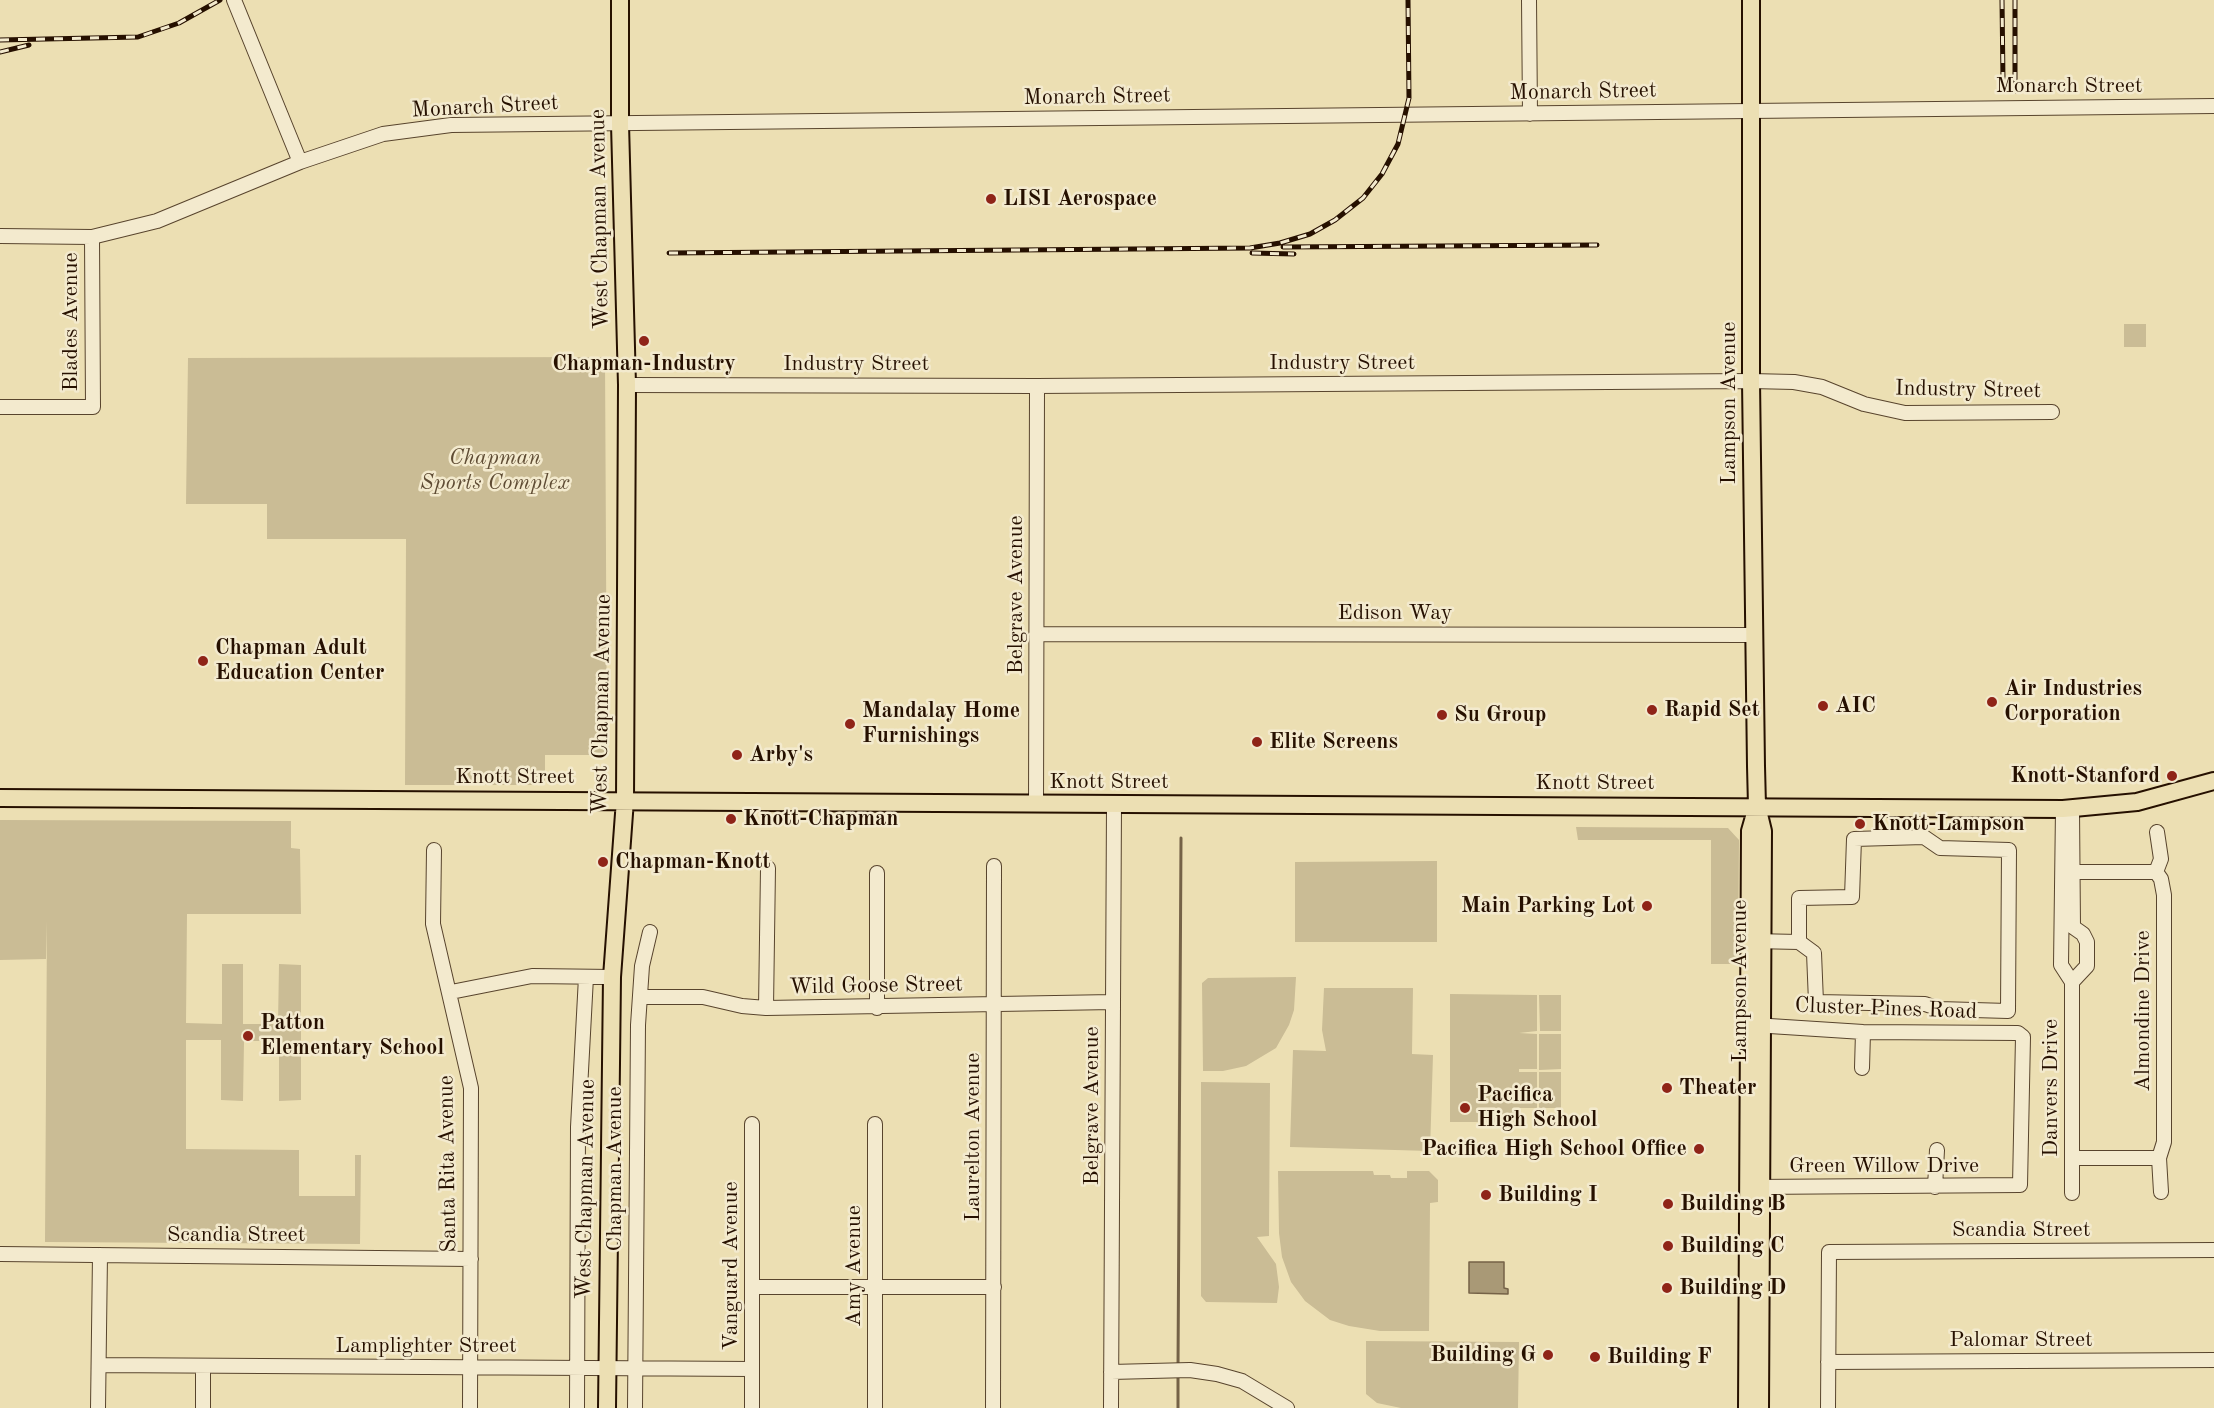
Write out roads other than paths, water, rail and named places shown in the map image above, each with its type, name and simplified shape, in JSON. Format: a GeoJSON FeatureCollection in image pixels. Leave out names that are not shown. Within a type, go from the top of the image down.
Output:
{"type":"FeatureCollection","features":[{"type":"Feature","properties":{"kind":"main road","name":"West Chapman Avenue"},"geometry":{"type":"LineString","coordinates":[[607,1408],[612,977],[625,800],[627,385],[620,123],[620,0]]}},
{"type":"Feature","properties":{"kind":"main road","name":"Lampson Avenue"},"geometry":{"type":"LineString","coordinates":[[1747,1408],[1754,1187],[1756,1025],[1756,941],[1750,831],[1756,806],[1751,381],[1751,0]]}},
{"type":"Feature","properties":{"kind":"main road","name":"Knott Street"},"geometry":{"type":"LineString","coordinates":[[0,798],[2068,809],[2137,802],[2214,781]]}},
{"type":"Feature","properties":{"kind":"main road","name":"Lampson Avenue"},"geometry":{"type":"LineString","coordinates":[[1754,1187],[1760,1408]]}},
{"type":"Feature","properties":{"kind":"street"},"geometry":{"type":"LineString","coordinates":[[234,0],[300,162]]}},
{"type":"Feature","properties":{"kind":"street"},"geometry":{"type":"LineString","coordinates":[[1529,0],[1530,114]]}},
{"type":"Feature","properties":{"kind":"street","name":"Monarch Street"},"geometry":{"type":"LineString","coordinates":[[0,236],[92,237],[157,221],[300,162],[383,134],[451,124],[2214,106]]}},
{"type":"Feature","properties":{"kind":"street","name":"Blades Avenue"},"geometry":{"type":"LineString","coordinates":[[0,407],[93,407],[92,237]]}},
{"type":"Feature","properties":{"kind":"street","name":"Industry Street"},"geometry":{"type":"LineString","coordinates":[[627,385],[1037,386],[1751,381],[1794,382],[1822,387],[1864,404],[1905,413],[2052,412]]}},
{"type":"Feature","properties":{"kind":"street","name":"Belgrave Avenue"},"geometry":{"type":"LineString","coordinates":[[1036,804],[1037,386]]}},
{"type":"Feature","properties":{"kind":"street","name":"Edison Way"},"geometry":{"type":"LineString","coordinates":[[1036,634],[1754,635]]}},
{"type":"Feature","properties":{"kind":"street","name":"Belgrave Avenue"},"geometry":{"type":"LineString","coordinates":[[1111,1408],[1114,804]]}},
{"type":"Feature","properties":{"kind":"street","name":"Danvers Drive"},"geometry":{"type":"LineString","coordinates":[[2068,809],[2067,927],[2061,965],[2072,982],[2072,1194]]}},
{"type":"Feature","properties":{"kind":"street","name":"Almondine Drive"},"geometry":{"type":"LineString","coordinates":[[2157,832],[2161,859],[2156,872],[2161,879],[2164,895],[2164,1142],[2159,1158],[2161,1192]]}},
{"type":"Feature","properties":{"kind":"street"},"geometry":{"type":"LineString","coordinates":[[1756,941],[1799,942],[1814,953],[1816,1002],[1925,1004],[1939,1009],[2008,1011],[2009,850],[1940,848],[1924,837],[1854,839],[1852,897],[1799,898],[1799,942]]}},
{"type":"Feature","properties":{"kind":"street","name":"Santa Rita Avenue"},"geometry":{"type":"LineString","coordinates":[[434,850],[433,924],[451,992],[471,1088],[470,1408]]}},
{"type":"Feature","properties":{"kind":"street","name":"Laurelton Avenue"},"geometry":{"type":"LineString","coordinates":[[993,1408],[994,866]]}},
{"type":"Feature","properties":{"kind":"street"},"geometry":{"type":"LineString","coordinates":[[766,1008],[768,868]]}},
{"type":"Feature","properties":{"kind":"street"},"geometry":{"type":"LineString","coordinates":[[2067,872],[2156,872]]}},
{"type":"Feature","properties":{"kind":"street"},"geometry":{"type":"LineString","coordinates":[[877,1008],[878,873]]}},
{"type":"Feature","properties":{"kind":"street"},"geometry":{"type":"LineString","coordinates":[[2067,927],[2083,934],[2087,942],[2087,966],[2072,982]]}},
{"type":"Feature","properties":{"kind":"street","name":"Chapman Avenue"},"geometry":{"type":"LineString","coordinates":[[635,1408],[637,1066],[642,966],[650,932]]}},
{"type":"Feature","properties":{"kind":"street"},"geometry":{"type":"LineString","coordinates":[[451,992],[532,976],[612,977]]}},
{"type":"Feature","properties":{"kind":"street","name":"Chapman Avenue"},"geometry":{"type":"LineString","coordinates":[[578,1408],[578,1127],[586,977]]}},
{"type":"Feature","properties":{"kind":"street","name":"Wild Goose Street"},"geometry":{"type":"LineString","coordinates":[[641,997],[703,997],[742,1006],[766,1008],[994,1006],[1113,1002]]}},
{"type":"Feature","properties":{"kind":"street","name":"Cluster Pines Road"},"geometry":{"type":"LineString","coordinates":[[1756,1025],[1863,1032],[2021,1035],[2020,1185]]}},
{"type":"Feature","properties":{"kind":"street"},"geometry":{"type":"LineString","coordinates":[[1862,1068],[1863,1032]]}},
{"type":"Feature","properties":{"kind":"street","name":"Vanguard Avenue"},"geometry":{"type":"LineString","coordinates":[[752,1124],[752,1408]]}},
{"type":"Feature","properties":{"kind":"street","name":"Amy Avenue"},"geometry":{"type":"LineString","coordinates":[[875,1124],[875,1408]]}},
{"type":"Feature","properties":{"kind":"street"},"geometry":{"type":"LineString","coordinates":[[1935,1187],[1937,1150]]}},
{"type":"Feature","properties":{"kind":"street"},"geometry":{"type":"LineString","coordinates":[[2072,1158],[2159,1158]]}},
{"type":"Feature","properties":{"kind":"street","name":"Green Willow Drive"},"geometry":{"type":"LineString","coordinates":[[1754,1187],[2020,1185]]}},
{"type":"Feature","properties":{"kind":"street","name":"Scandia Street"},"geometry":{"type":"LineString","coordinates":[[1828,1362],[1829,1252],[2214,1250]]}},
{"type":"Feature","properties":{"kind":"street","name":"Scandia Street"},"geometry":{"type":"LineString","coordinates":[[0,1254],[471,1259]]}},
{"type":"Feature","properties":{"kind":"street"},"geometry":{"type":"LineString","coordinates":[[98,1408],[100,1255]]}},
{"type":"Feature","properties":{"kind":"street"},"geometry":{"type":"LineString","coordinates":[[752,1287],[994,1287]]}},
{"type":"Feature","properties":{"kind":"street","name":"Palomar Street"},"geometry":{"type":"LineString","coordinates":[[1828,1362],[2214,1360]]}},
{"type":"Feature","properties":{"kind":"street"},"geometry":{"type":"LineString","coordinates":[[1828,1362],[1828,1408]]}},
{"type":"Feature","properties":{"kind":"street","name":"Lamplighter Street"},"geometry":{"type":"LineString","coordinates":[[99,1365],[752,1369]]}},
{"type":"Feature","properties":{"kind":"street"},"geometry":{"type":"LineString","coordinates":[[203,1367],[203,1408]]}},
{"type":"Feature","properties":{"kind":"street"},"geometry":{"type":"LineString","coordinates":[[1111,1372],[1190,1370],[1242,1381],[1287,1408]]}},
{"type":"Feature","properties":{"kind":"waterway"},"geometry":{"type":"LineString","coordinates":[[1178,1367],[1181,838]]}},
{"type":"Feature","properties":{"kind":"waterway"},"geometry":{"type":"LineString","coordinates":[[1178,1373],[1178,1408]]}},
{"type":"Feature","properties":{"kind":"railway"},"geometry":{"type":"LineString","coordinates":[[0,40],[138,37],[179,23],[220,0]]}},
{"type":"Feature","properties":{"kind":"railway"},"geometry":{"type":"LineString","coordinates":[[669,253],[1250,248],[1280,243],[1310,234],[1335,220],[1363,198],[1382,174],[1398,144],[1409,98],[1408,0]]}},
{"type":"Feature","properties":{"kind":"railway"},"geometry":{"type":"LineString","coordinates":[[2002,0],[2003,80]]}},
{"type":"Feature","properties":{"kind":"railway"},"geometry":{"type":"LineString","coordinates":[[2015,0],[2015,91]]}},
{"type":"Feature","properties":{"kind":"railway"},"geometry":{"type":"LineString","coordinates":[[0,52],[29,45]]}},
{"type":"Feature","properties":{"kind":"railway"},"geometry":{"type":"LineString","coordinates":[[1283,247],[1597,245]]}},
{"type":"Feature","properties":{"kind":"railway"},"geometry":{"type":"LineString","coordinates":[[1252,253],[1294,254]]}},
{"type":"Feature","properties":{"kind":"place","name":"LISI Aerospace"},"geometry":{"type":"Point","coordinates":[991,199]}},
{"type":"Feature","properties":{"kind":"place","name":"Chapman-Industry"},"geometry":{"type":"Point","coordinates":[644,341]}},
{"type":"Feature","properties":{"kind":"place","name":"Chapman Adult Education Center"},"geometry":{"type":"Point","coordinates":[203,661]}},
{"type":"Feature","properties":{"kind":"place","name":"Air Industries Corporation"},"geometry":{"type":"Point","coordinates":[1992,702]}},
{"type":"Feature","properties":{"kind":"place","name":"AIC"},"geometry":{"type":"Point","coordinates":[1823,706]}},
{"type":"Feature","properties":{"kind":"place","name":"Rapid Set"},"geometry":{"type":"Point","coordinates":[1652,710]}},
{"type":"Feature","properties":{"kind":"place","name":"Su Group"},"geometry":{"type":"Point","coordinates":[1442,715]}},
{"type":"Feature","properties":{"kind":"place","name":"Mandalay Home Furnishings"},"geometry":{"type":"Point","coordinates":[850,724]}},
{"type":"Feature","properties":{"kind":"place","name":"Elite Screens"},"geometry":{"type":"Point","coordinates":[1257,742]}},
{"type":"Feature","properties":{"kind":"place","name":"Arby's"},"geometry":{"type":"Point","coordinates":[737,755]}},
{"type":"Feature","properties":{"kind":"place","name":"Knott-Stanford"},"geometry":{"type":"Point","coordinates":[2172,776]}},
{"type":"Feature","properties":{"kind":"place","name":"Knott-Chapman"},"geometry":{"type":"Point","coordinates":[731,819]}},
{"type":"Feature","properties":{"kind":"place","name":"Knott-Lampson"},"geometry":{"type":"Point","coordinates":[1860,824]}},
{"type":"Feature","properties":{"kind":"place","name":"Chapman-Knott"},"geometry":{"type":"Point","coordinates":[603,862]}},
{"type":"Feature","properties":{"kind":"place","name":"Main Parking Lot"},"geometry":{"type":"Point","coordinates":[1647,906]}},
{"type":"Feature","properties":{"kind":"place","name":"Patton Elementary School"},"geometry":{"type":"Point","coordinates":[248,1036]}},
{"type":"Feature","properties":{"kind":"place","name":"Theater"},"geometry":{"type":"Point","coordinates":[1667,1088]}},
{"type":"Feature","properties":{"kind":"place","name":"Pacifica High School"},"geometry":{"type":"Point","coordinates":[1465,1108]}},
{"type":"Feature","properties":{"kind":"place","name":"Pacifica High School Office"},"geometry":{"type":"Point","coordinates":[1699,1149]}},
{"type":"Feature","properties":{"kind":"place","name":"Building I"},"geometry":{"type":"Point","coordinates":[1486,1195]}},
{"type":"Feature","properties":{"kind":"place","name":"Building B"},"geometry":{"type":"Point","coordinates":[1668,1204]}},
{"type":"Feature","properties":{"kind":"place","name":"Building C"},"geometry":{"type":"Point","coordinates":[1668,1246]}},
{"type":"Feature","properties":{"kind":"place","name":"Building D"},"geometry":{"type":"Point","coordinates":[1667,1288]}},
{"type":"Feature","properties":{"kind":"place","name":"Building G"},"geometry":{"type":"Point","coordinates":[1548,1355]}},
{"type":"Feature","properties":{"kind":"place","name":"Building F"},"geometry":{"type":"Point","coordinates":[1595,1357]}},
{"type":"Feature","properties":{"kind":"park label","name":"Chapman Sports Complex"},"geometry":{"type":"Point","coordinates":[495,470]}}]}
